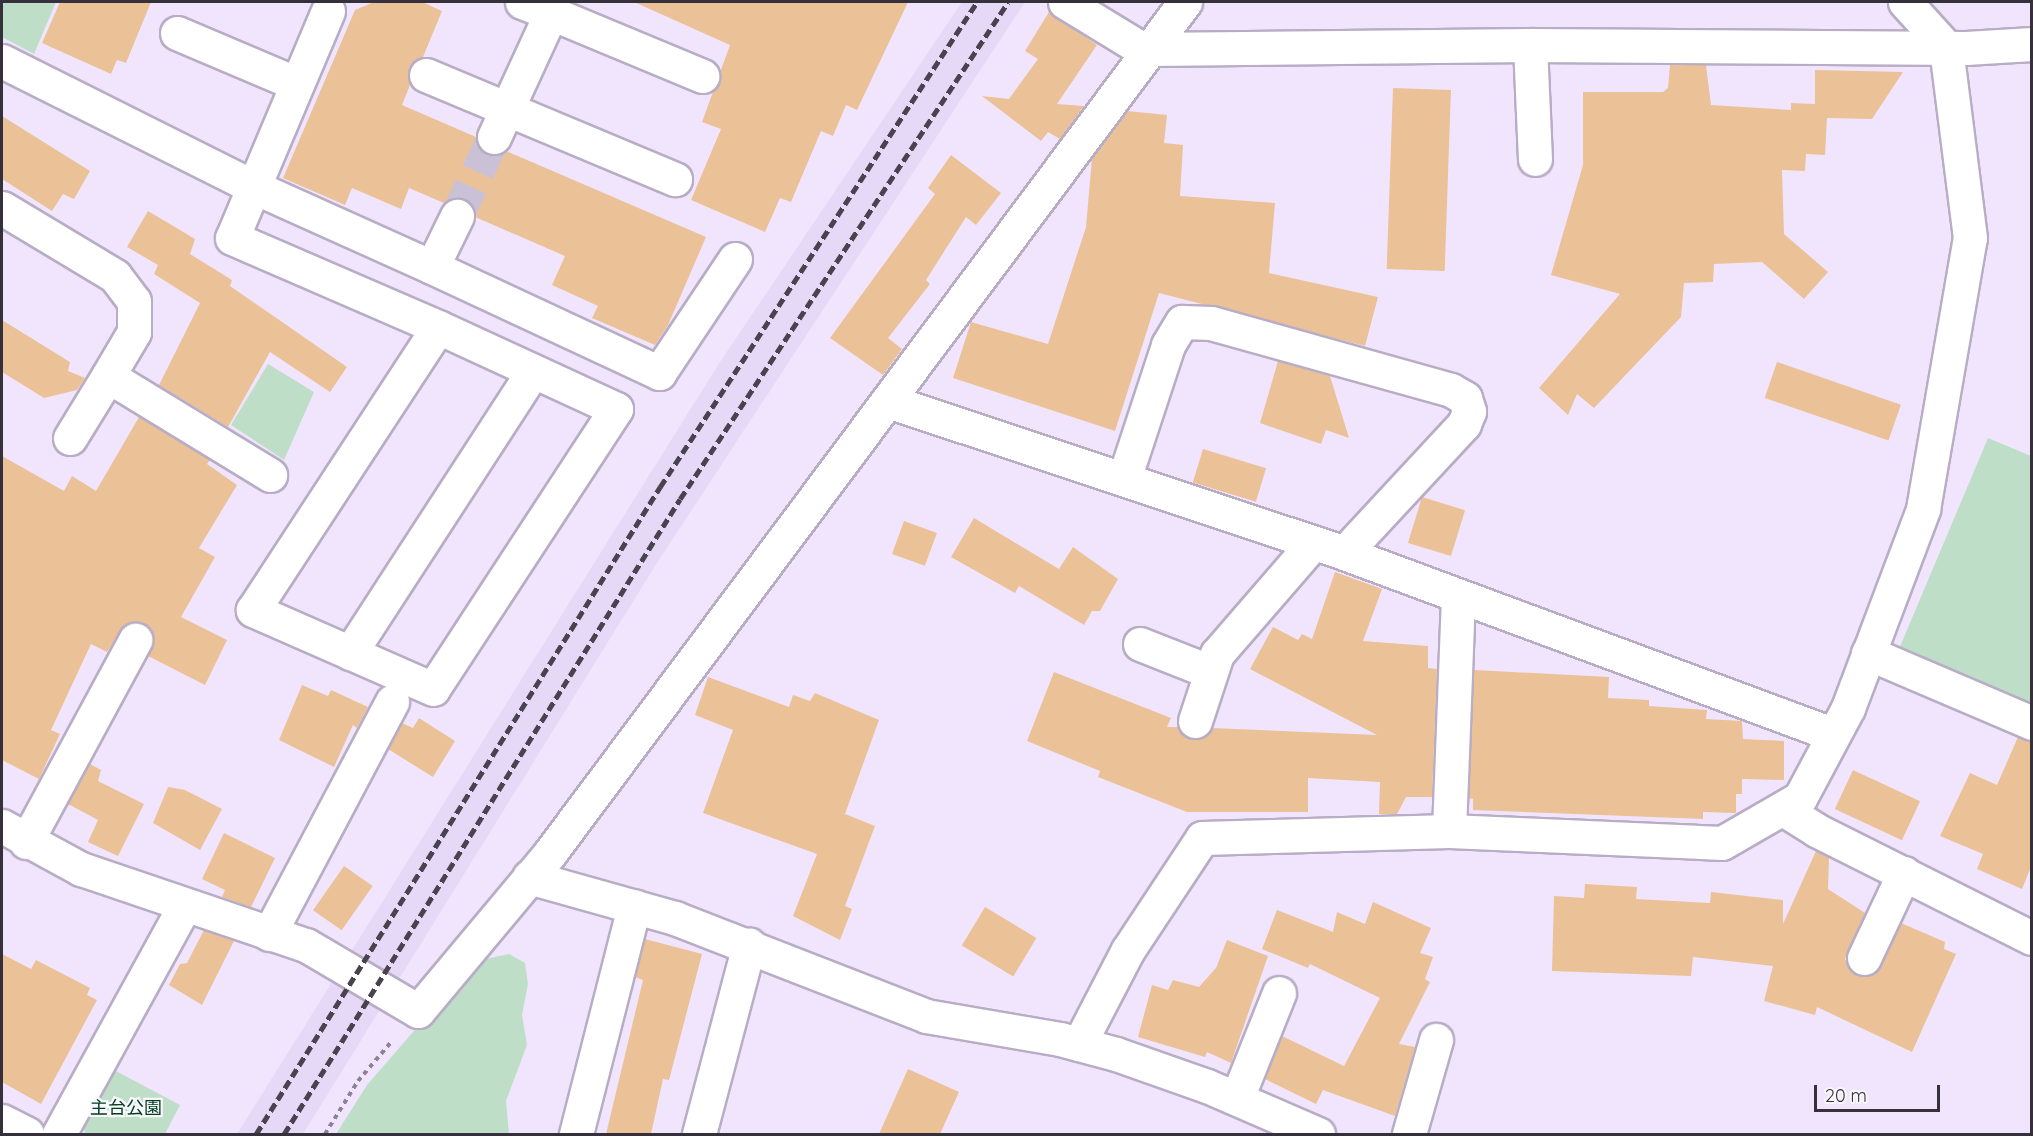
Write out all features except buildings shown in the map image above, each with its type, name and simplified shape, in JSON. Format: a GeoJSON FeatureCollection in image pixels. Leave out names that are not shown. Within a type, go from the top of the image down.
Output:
{"type":"FeatureCollection","features":[{"type":"Feature","properties":{"kind":"street"},"geometry":{"type":"LineString","coordinates":[[1065,2],[1137,46],[1150,49],[1530,45],[1946,47],[2031,44]]}},
{"type":"Feature","properties":{"kind":"street"},"geometry":{"type":"LineString","coordinates":[[135,640],[14,834],[81,869],[306,945],[418,1011],[529,877],[1185,2]]}},
{"type":"Feature","properties":{"kind":"street"},"geometry":{"type":"LineString","coordinates":[[1079,1044],[1128,950],[1202,838],[1449,831],[1722,843],[1800,798],[1810,783],[1832,734],[1848,708],[1923,509],[1970,238],[1946,47],[1911,4]]}},
{"type":"Feature","properties":{"kind":"street"},"geometry":{"type":"LineString","coordinates":[[500,123],[537,7],[702,76]]}},
{"type":"Feature","properties":{"kind":"street"},"geometry":{"type":"LineString","coordinates":[[328,11],[232,238],[438,327],[616,409],[433,689],[253,610],[438,327]]}},
{"type":"Feature","properties":{"kind":"street"},"geometry":{"type":"LineString","coordinates":[[177,33],[297,84]]}},
{"type":"Feature","properties":{"kind":"street"},"geometry":{"type":"LineString","coordinates":[[1530,45],[1535,159]]}},
{"type":"Feature","properties":{"kind":"street"},"geometry":{"type":"LineString","coordinates":[[2,61],[254,187],[659,373],[735,259]]}},
{"type":"Feature","properties":{"kind":"street"},"geometry":{"type":"LineString","coordinates":[[426,75],[500,123],[675,179]]}},
{"type":"Feature","properties":{"kind":"street"},"geometry":{"type":"LineString","coordinates":[[2,208],[115,276],[134,301],[134,332],[70,438]]}},
{"type":"Feature","properties":{"kind":"street"},"geometry":{"type":"LineString","coordinates":[[432,267],[457,216]]}},
{"type":"Feature","properties":{"kind":"street"},"geometry":{"type":"LineString","coordinates":[[1124,479],[1168,345],[1182,322],[1211,323],[1451,390],[1465,398],[1469,411],[1464,424],[1344,553]]}},
{"type":"Feature","properties":{"kind":"street"},"geometry":{"type":"LineString","coordinates":[[350,653],[533,371]]}},
{"type":"Feature","properties":{"kind":"street"},"geometry":{"type":"LineString","coordinates":[[108,375],[270,476]]}},
{"type":"Feature","properties":{"kind":"street"},"geometry":{"type":"LineString","coordinates":[[888,401],[1344,553],[1458,598],[1832,734]]}},
{"type":"Feature","properties":{"kind":"street"},"geometry":{"type":"LineString","coordinates":[[1195,721],[1217,654],[1313,543]]}},
{"type":"Feature","properties":{"kind":"street"},"geometry":{"type":"LineString","coordinates":[[1449,831],[1458,598]]}},
{"type":"Feature","properties":{"kind":"street"},"geometry":{"type":"LineString","coordinates":[[1140,644],[1211,672]]}},
{"type":"Feature","properties":{"kind":"street"},"geometry":{"type":"LineString","coordinates":[[1868,653],[2031,723]]}},
{"type":"Feature","properties":{"kind":"street"},"geometry":{"type":"LineString","coordinates":[[269,934],[392,702]]}},
{"type":"Feature","properties":{"kind":"street"},"geometry":{"type":"LineString","coordinates":[[1783,809],[1815,830],[2031,938]]}},
{"type":"Feature","properties":{"kind":"street"},"geometry":{"type":"LineString","coordinates":[[1864,957],[1904,873]]}},
{"type":"Feature","properties":{"kind":"street"},"geometry":{"type":"LineString","coordinates":[[529,877],[634,906],[749,945],[926,1016],[1079,1044],[1236,1098],[1318,1134]]}},
{"type":"Feature","properties":{"kind":"street"},"geometry":{"type":"LineString","coordinates":[[59,1134],[185,905]]}},
{"type":"Feature","properties":{"kind":"street"},"geometry":{"type":"LineString","coordinates":[[576,1134],[634,906]]}},
{"type":"Feature","properties":{"kind":"street"},"geometry":{"type":"LineString","coordinates":[[699,1134],[749,945]]}},
{"type":"Feature","properties":{"kind":"street"},"geometry":{"type":"LineString","coordinates":[[1236,1098],[1279,993]]}},
{"type":"Feature","properties":{"kind":"street"},"geometry":{"type":"LineString","coordinates":[[1409,1134],[1436,1040]]}},
{"type":"Feature","properties":{"kind":"street"},"geometry":{"type":"LineString","coordinates":[[2,1121],[27,1134]]}},
{"type":"Feature","properties":{"kind":"path"},"geometry":{"type":"LineString","coordinates":[[325,1134],[358,1082],[418,1011]]}},
{"type":"Feature","properties":{"kind":"shaded area"},"geometry":{"type":"Polygon","coordinates":[[[962,2],[1025,2],[655,566],[303,1134],[237,1134],[720,362],[962,2]]]}},
{"type":"Feature","properties":{"kind":"green space"},"geometry":{"type":"Polygon","coordinates":[[[2,2],[56,2],[34,54],[2,37],[2,2]]]}},
{"type":"Feature","properties":{"kind":"green space"},"geometry":{"type":"Polygon","coordinates":[[[268,364],[314,392],[284,460],[231,425],[268,364]]]}},
{"type":"Feature","properties":{"kind":"green space"},"geometry":{"type":"Polygon","coordinates":[[[1988,438],[2031,456],[2031,705],[1899,649],[1988,438]]]}},
{"type":"Feature","properties":{"kind":"green space"},"geometry":{"type":"Polygon","coordinates":[[[509,954],[525,963],[528,984],[522,1015],[527,1045],[506,1101],[509,1134],[336,1134],[367,1085],[452,987],[480,960],[509,954]]]}},
{"type":"Feature","properties":{"kind":"green space","name":"主台公園"},"geometry":{"type":"Polygon","coordinates":[[[114,1070],[180,1105],[165,1134],[86,1134],[83,1128],[114,1070]]]}},
{"type":"Feature","properties":{"kind":"tunnel"},"geometry":{"type":"LineString","coordinates":[[457,216],[494,137]]}},
{"type":"Feature","properties":{"kind":"railway"},"geometry":{"type":"LineString","coordinates":[[256,1134],[660,487],[977,2]]}},
{"type":"Feature","properties":{"kind":"railway"},"geometry":{"type":"LineString","coordinates":[[284,1134],[680,499],[1008,2]]}}]}
